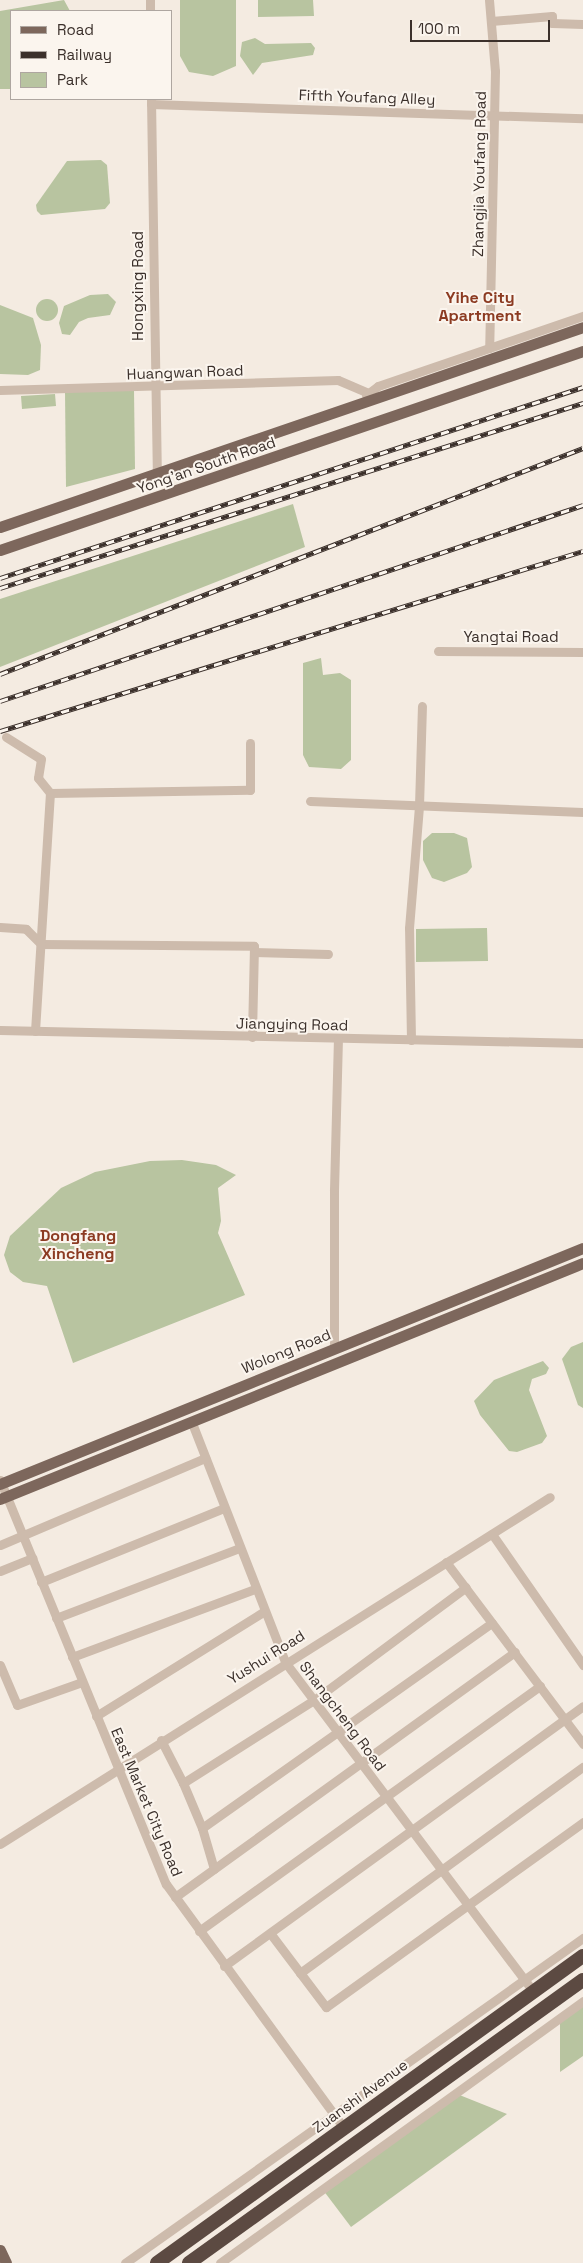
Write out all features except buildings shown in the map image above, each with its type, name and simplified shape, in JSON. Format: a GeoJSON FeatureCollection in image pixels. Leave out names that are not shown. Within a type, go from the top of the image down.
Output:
{"type":"FeatureCollection","features":[{"type":"Feature","properties":{"kind":"highway","name":"Zuanshi Avenue"},"geometry":{"type":"LineString","coordinates":[[157,2263],[344,2128],[529,1986],[583,1956]]}},
{"type":"Feature","properties":{"kind":"highway"},"geometry":{"type":"LineString","coordinates":[[190,2263],[583,1980]]}},
{"type":"Feature","properties":{"kind":"main road","name":"Yong'an South Road"},"geometry":{"type":"LineString","coordinates":[[0,527],[414,386],[583,326]]}},
{"type":"Feature","properties":{"kind":"main road","name":"Yong'an South Road"},"geometry":{"type":"LineString","coordinates":[[0,550],[422,408],[583,351]]}},
{"type":"Feature","properties":{"kind":"main road"},"geometry":{"type":"LineString","coordinates":[[182,465],[191,486]]}},
{"type":"Feature","properties":{"kind":"main road","name":"Wolong Road"},"geometry":{"type":"LineString","coordinates":[[0,1482],[583,1248]]}},
{"type":"Feature","properties":{"kind":"main road","name":"Wolong Road"},"geometry":{"type":"LineString","coordinates":[[3,1497],[583,1263]]}},
{"type":"Feature","properties":{"kind":"main road"},"geometry":{"type":"LineString","coordinates":[[0,2250],[6,2263]]}},
{"type":"Feature","properties":{"kind":"street","name":"Zhangjia Youfang Road"},"geometry":{"type":"LineString","coordinates":[[489,0],[495,71],[489,348]]}},
{"type":"Feature","properties":{"kind":"street"},"geometry":{"type":"LineString","coordinates":[[491,21],[552,16],[552,23],[583,24]]}},
{"type":"Feature","properties":{"kind":"street","name":"Fifth Youfang Alley"},"geometry":{"type":"LineString","coordinates":[[151,101],[583,118]]}},
{"type":"Feature","properties":{"kind":"street","name":"Hongxing Road"},"geometry":{"type":"LineString","coordinates":[[151,101],[153,387],[157,473]]}},
{"type":"Feature","properties":{"kind":"street"},"geometry":{"type":"LineString","coordinates":[[349,408],[378,386],[583,316]]}},
{"type":"Feature","properties":{"kind":"street","name":"Huangwan Road"},"geometry":{"type":"LineString","coordinates":[[0,390],[153,387],[338,380],[368,393]]}},
{"type":"Feature","properties":{"kind":"street","name":"Yangtai Road"},"geometry":{"type":"LineString","coordinates":[[438,651],[583,652]]}},
{"type":"Feature","properties":{"kind":"street"},"geometry":{"type":"LineString","coordinates":[[411,1040],[409,928],[419,806],[422,706]]}},
{"type":"Feature","properties":{"kind":"street"},"geometry":{"type":"LineString","coordinates":[[6,737],[41,758],[38,778],[50,793],[35,1031]]}},
{"type":"Feature","properties":{"kind":"street"},"geometry":{"type":"LineString","coordinates":[[50,793],[250,790],[250,744]]}},
{"type":"Feature","properties":{"kind":"street"},"geometry":{"type":"LineString","coordinates":[[310,801],[583,812]]}},
{"type":"Feature","properties":{"kind":"street"},"geometry":{"type":"LineString","coordinates":[[0,927],[26,929],[41,944],[254,946],[252,1037]]}},
{"type":"Feature","properties":{"kind":"street"},"geometry":{"type":"LineString","coordinates":[[254,952],[328,954]]}},
{"type":"Feature","properties":{"kind":"street","name":"Jiangying Road"},"geometry":{"type":"LineString","coordinates":[[0,1030],[583,1043]]}},
{"type":"Feature","properties":{"kind":"street"},"geometry":{"type":"LineString","coordinates":[[334,1348],[334,1190],[338,1039]]}},
{"type":"Feature","properties":{"kind":"street","name":"Shangcheng Road"},"geometry":{"type":"LineString","coordinates":[[192,1422],[263,1612],[285,1662],[529,1986]]}},
{"type":"Feature","properties":{"kind":"street"},"geometry":{"type":"LineString","coordinates":[[0,1544],[206,1458]]}},
{"type":"Feature","properties":{"kind":"street","name":"East Market City Road"},"geometry":{"type":"LineString","coordinates":[[0,1482],[3,1497],[33,1558],[117,1768],[166,1884],[344,2128]]}},
{"type":"Feature","properties":{"kind":"street","name":"Yushui Road"},"geometry":{"type":"LineString","coordinates":[[0,1844],[106,1781],[117,1768],[550,1497]]}},
{"type":"Feature","properties":{"kind":"street"},"geometry":{"type":"LineString","coordinates":[[42,1582],[224,1508]]}},
{"type":"Feature","properties":{"kind":"street"},"geometry":{"type":"LineString","coordinates":[[492,1534],[583,1665]]}},
{"type":"Feature","properties":{"kind":"street"},"geometry":{"type":"LineString","coordinates":[[56,1618],[239,1548]]}},
{"type":"Feature","properties":{"kind":"street"},"geometry":{"type":"LineString","coordinates":[[0,1571],[33,1558]]}},
{"type":"Feature","properties":{"kind":"street"},"geometry":{"type":"LineString","coordinates":[[446,1562],[583,1744]]}},
{"type":"Feature","properties":{"kind":"street"},"geometry":{"type":"LineString","coordinates":[[182,1783],[314,1700],[466,1587]]}},
{"type":"Feature","properties":{"kind":"street"},"geometry":{"type":"LineString","coordinates":[[72,1657],[255,1589]]}},
{"type":"Feature","properties":{"kind":"street"},"geometry":{"type":"LineString","coordinates":[[96,1716],[263,1612]]}},
{"type":"Feature","properties":{"kind":"street"},"geometry":{"type":"LineString","coordinates":[[202,1828],[492,1623]]}},
{"type":"Feature","properties":{"kind":"street"},"geometry":{"type":"LineString","coordinates":[[175,1897],[514,1652]]}},
{"type":"Feature","properties":{"kind":"street"},"geometry":{"type":"LineString","coordinates":[[0,1665],[16,1705],[82,1682]]}},
{"type":"Feature","properties":{"kind":"street"},"geometry":{"type":"LineString","coordinates":[[199,1931],[540,1686]]}},
{"type":"Feature","properties":{"kind":"street"},"geometry":{"type":"LineString","coordinates":[[224,1966],[583,1706]]}},
{"type":"Feature","properties":{"kind":"street"},"geometry":{"type":"LineString","coordinates":[[161,1740],[202,1828],[214,1869]]}},
{"type":"Feature","properties":{"kind":"street"},"geometry":{"type":"LineString","coordinates":[[300,1973],[583,1767]]}},
{"type":"Feature","properties":{"kind":"street"},"geometry":{"type":"LineString","coordinates":[[270,1933],[326,2007],[469,1906],[583,1822]]}},
{"type":"Feature","properties":{"kind":"street"},"geometry":{"type":"LineString","coordinates":[[125,2263],[334,2112],[529,1986],[583,1938]]}},
{"type":"Feature","properties":{"kind":"street"},"geometry":{"type":"LineString","coordinates":[[220,2263],[583,2002]]}},
{"type":"Feature","properties":{"kind":"street"},"geometry":{"type":"LineString","coordinates":[[183,2222],[194,2236]]}},
{"type":"Feature","properties":{"kind":"street"},"geometry":{"type":"LineString","coordinates":[[246,2222],[256,2238]]}},
{"type":"Feature","properties":{"kind":"green space"},"geometry":{"type":"Polygon","coordinates":[[[64,0],[69,10],[10,10],[10,89],[0,89],[0,11],[64,0]]]}},
{"type":"Feature","properties":{"kind":"green space"},"geometry":{"type":"Polygon","coordinates":[[[180,0],[236,0],[236,66],[213,76],[189,72],[180,56],[180,0]]]}},
{"type":"Feature","properties":{"kind":"green space"},"geometry":{"type":"Polygon","coordinates":[[[258,0],[313,0],[314,16],[258,17],[258,0]]]}},
{"type":"Feature","properties":{"kind":"green space"},"geometry":{"type":"Polygon","coordinates":[[[255,38],[265,44],[311,43],[315,48],[313,55],[262,63],[253,75],[240,56],[242,42],[255,38]]]}},
{"type":"Feature","properties":{"kind":"green space"},"geometry":{"type":"Polygon","coordinates":[[[101,160],[107,165],[110,203],[105,209],[41,215],[37,211],[36,205],[67,161],[101,160]]]}},
{"type":"Feature","properties":{"kind":"green space"},"geometry":{"type":"Polygon","coordinates":[[[108,294],[116,302],[110,315],[88,318],[79,322],[70,335],[62,334],[59,323],[64,306],[90,295],[108,294]]]}},
{"type":"Feature","properties":{"kind":"green space"},"geometry":{"type":"Polygon","coordinates":[[[47,299],[55,302],[58,310],[55,318],[47,321],[39,318],[36,310],[39,302],[47,299]]]}},
{"type":"Feature","properties":{"kind":"green space"},"geometry":{"type":"Polygon","coordinates":[[[0,305],[33,318],[41,345],[40,370],[28,375],[0,374],[0,305]]]}},
{"type":"Feature","properties":{"kind":"green space"},"geometry":{"type":"Polygon","coordinates":[[[134,390],[135,469],[66,487],[65,392],[134,390]]]}},
{"type":"Feature","properties":{"kind":"green space"},"geometry":{"type":"Polygon","coordinates":[[[55,394],[56,406],[22,409],[21,396],[55,394]]]}},
{"type":"Feature","properties":{"kind":"green space"},"geometry":{"type":"Polygon","coordinates":[[[293,504],[305,547],[0,667],[0,599],[293,504]]]}},
{"type":"Feature","properties":{"kind":"green space"},"geometry":{"type":"Polygon","coordinates":[[[321,658],[323,675],[340,673],[351,680],[351,760],[341,769],[309,767],[303,755],[303,663],[321,658]]]}},
{"type":"Feature","properties":{"kind":"green space"},"geometry":{"type":"Polygon","coordinates":[[[432,833],[454,833],[467,838],[472,867],[467,873],[444,882],[432,878],[423,860],[423,841],[432,833]]]}},
{"type":"Feature","properties":{"kind":"green space"},"geometry":{"type":"Polygon","coordinates":[[[487,928],[488,961],[416,962],[416,929],[487,928]]]}},
{"type":"Feature","properties":{"kind":"green space"},"geometry":{"type":"Polygon","coordinates":[[[182,1160],[216,1165],[236,1175],[218,1188],[221,1221],[218,1233],[245,1295],[73,1363],[47,1286],[23,1282],[10,1272],[4,1255],[10,1236],[61,1188],[95,1172],[150,1161],[182,1160]]]}},
{"type":"Feature","properties":{"kind":"green space"},"geometry":{"type":"Polygon","coordinates":[[[583,1342],[583,1408],[578,1405],[562,1359],[571,1347],[583,1342]]]}},
{"type":"Feature","properties":{"kind":"green space"},"geometry":{"type":"Polygon","coordinates":[[[543,1361],[549,1368],[546,1374],[532,1379],[529,1390],[547,1436],[542,1443],[517,1452],[509,1451],[480,1415],[474,1401],[494,1380],[543,1361]]]}},
{"type":"Feature","properties":{"kind":"green space"},"geometry":{"type":"Polygon","coordinates":[[[583,2002],[583,2056],[560,2072],[560,2018],[583,2002]]]}},
{"type":"Feature","properties":{"kind":"green space"},"geometry":{"type":"Polygon","coordinates":[[[457,2094],[507,2114],[351,2227],[323,2190],[457,2094]]]}},
{"type":"Feature","properties":{"kind":"railway"},"geometry":{"type":"LineString","coordinates":[[0,578],[583,387]]}},
{"type":"Feature","properties":{"kind":"railway"},"geometry":{"type":"LineString","coordinates":[[0,588],[583,403]]}},
{"type":"Feature","properties":{"kind":"railway"},"geometry":{"type":"LineString","coordinates":[[0,674],[583,448]]}},
{"type":"Feature","properties":{"kind":"railway"},"geometry":{"type":"LineString","coordinates":[[0,701],[583,505]]}},
{"type":"Feature","properties":{"kind":"railway"},"geometry":{"type":"LineString","coordinates":[[0,731],[583,551]]}},
{"type":"Feature","properties":{"kind":"district","name":"Yihe City Apartment"},"geometry":{"type":"Point","coordinates":[480,307]}},
{"type":"Feature","properties":{"kind":"district","name":"Dongfang Xincheng"},"geometry":{"type":"Point","coordinates":[78,1245]}}]}
